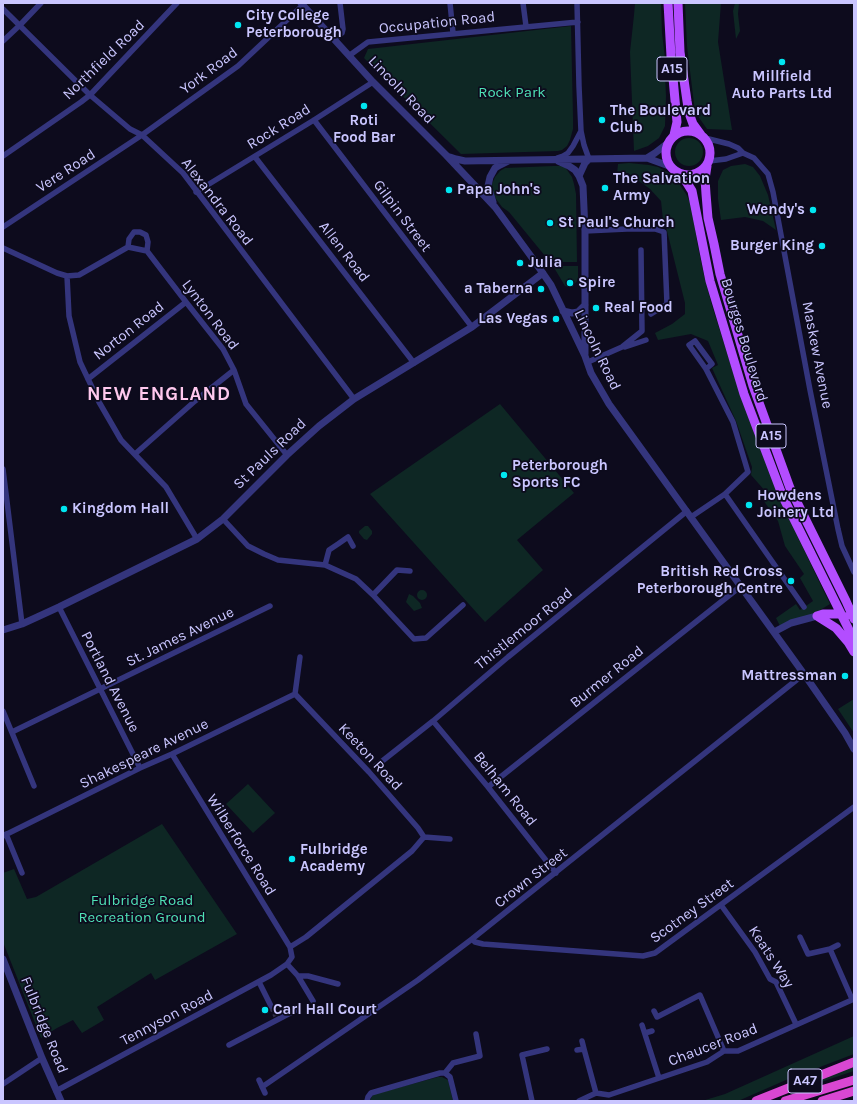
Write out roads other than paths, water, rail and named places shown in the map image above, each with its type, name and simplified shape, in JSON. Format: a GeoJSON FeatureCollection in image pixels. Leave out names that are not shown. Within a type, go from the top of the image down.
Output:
{"type":"FeatureCollection","features":[{"type":"Feature","properties":{"kind":"highway","name":"A47"},"geometry":{"type":"LineString","coordinates":[[756,1101],[854,1062]]}},
{"type":"Feature","properties":{"kind":"highway","name":"A47"},"geometry":{"type":"LineString","coordinates":[[785,1101],[854,1080]]}},
{"type":"Feature","properties":{"kind":"highway","name":"A47"},"geometry":{"type":"LineString","coordinates":[[822,1101],[854,1091]]}},
{"type":"Feature","properties":{"kind":"main road","name":"A15"},"geometry":{"type":"LineString","coordinates":[[668,3],[677,122],[671,139]]}},
{"type":"Feature","properties":{"kind":"main road","name":"A15"},"geometry":{"type":"LineString","coordinates":[[678,3],[680,52],[689,113],[693,124],[703,136]]}},
{"type":"Feature","properties":{"kind":"main road"},"geometry":{"type":"LineString","coordinates":[[688,131],[695,132],[703,136],[710,148],[711,155],[708,163],[700,172],[694,175],[682,175],[676,172],[669,166],[666,156],[666,149],[671,139],[681,132],[688,131]]}},
{"type":"Feature","properties":{"kind":"main road","name":"Bourges Boulevard"},"geometry":{"type":"LineString","coordinates":[[708,163],[705,179],[708,218],[720,274],[752,386],[787,481],[854,620]]}},
{"type":"Feature","properties":{"kind":"main road","name":"Bourges Boulevard"},"geometry":{"type":"LineString","coordinates":[[682,175],[692,190],[710,281],[744,394],[783,496],[854,640]]}},
{"type":"Feature","properties":{"kind":"main road"},"geometry":{"type":"LineString","coordinates":[[817,616],[823,614],[839,614],[854,620]]}},
{"type":"Feature","properties":{"kind":"main road"},"geometry":{"type":"LineString","coordinates":[[817,616],[836,628],[854,652]]}},
{"type":"Feature","properties":{"kind":"street"},"geometry":{"type":"LineString","coordinates":[[3,41],[41,3]]}},
{"type":"Feature","properties":{"kind":"street","name":"Northfield Road"},"geometry":{"type":"LineString","coordinates":[[3,156],[90,95],[177,3]]}},
{"type":"Feature","properties":{"kind":"street"},"geometry":{"type":"LineString","coordinates":[[335,39],[342,33],[343,29],[340,3]]}},
{"type":"Feature","properties":{"kind":"street"},"geometry":{"type":"LineString","coordinates":[[450,3],[453,33]]}},
{"type":"Feature","properties":{"kind":"street"},"geometry":{"type":"LineString","coordinates":[[523,3],[526,26]]}},
{"type":"Feature","properties":{"kind":"street"},"geometry":{"type":"LineString","coordinates":[[578,3],[581,131],[589,159]]}},
{"type":"Feature","properties":{"kind":"street","name":"Lincoln Road"},"geometry":{"type":"LineString","coordinates":[[302,4],[373,82],[446,155],[495,207],[551,285],[586,359],[591,373],[609,404],[804,674],[845,733],[854,749]]}},
{"type":"Feature","properties":{"kind":"street","name":"York Road"},"geometry":{"type":"LineString","coordinates":[[142,135],[238,66],[293,16],[302,4]]}},
{"type":"Feature","properties":{"kind":"street","name":"Alexandra Road"},"geometry":{"type":"LineString","coordinates":[[3,9],[90,95],[130,129],[142,135],[182,173],[354,399]]}},
{"type":"Feature","properties":{"kind":"street","name":"Occupation Road"},"geometry":{"type":"LineString","coordinates":[[350,55],[368,42],[578,22]]}},
{"type":"Feature","properties":{"kind":"street","name":"Rock Road"},"geometry":{"type":"LineString","coordinates":[[196,192],[373,82]]}},
{"type":"Feature","properties":{"kind":"street","name":"Gilpin Street"},"geometry":{"type":"LineString","coordinates":[[314,120],[472,327]]}},
{"type":"Feature","properties":{"kind":"street"},"geometry":{"type":"LineString","coordinates":[[550,159],[563,156],[568,153],[581,131]]}},
{"type":"Feature","properties":{"kind":"street","name":"Vere Road"},"geometry":{"type":"LineString","coordinates":[[3,227],[142,135]]}},
{"type":"Feature","properties":{"kind":"street","name":"Maskew Avenue"},"geometry":{"type":"LineString","coordinates":[[703,136],[738,148],[743,153],[754,158],[768,174],[773,192],[838,529],[842,546],[854,572]]}},
{"type":"Feature","properties":{"kind":"street"},"geometry":{"type":"LineString","coordinates":[[647,158],[671,139]]}},
{"type":"Feature","properties":{"kind":"street"},"geometry":{"type":"LineString","coordinates":[[708,163],[743,153]]}},
{"type":"Feature","properties":{"kind":"street"},"geometry":{"type":"LineString","coordinates":[[446,155],[465,161],[647,158],[669,166]]}},
{"type":"Feature","properties":{"kind":"street","name":"Allen Road"},"geometry":{"type":"LineString","coordinates":[[255,156],[414,363]]}},
{"type":"Feature","properties":{"kind":"street"},"geometry":{"type":"LineString","coordinates":[[550,159],[569,166],[579,176],[583,186],[585,231],[586,359],[646,340]]}},
{"type":"Feature","properties":{"kind":"street"},"geometry":{"type":"LineString","coordinates":[[579,176],[585,163],[589,159]]}},
{"type":"Feature","properties":{"kind":"street"},"geometry":{"type":"LineString","coordinates":[[495,207],[488,186],[490,177],[495,168],[510,160]]}},
{"type":"Feature","properties":{"kind":"street"},"geometry":{"type":"LineString","coordinates":[[585,231],[655,229],[664,232],[667,304],[651,314]]}},
{"type":"Feature","properties":{"kind":"street","name":"Lynton Road"},"geometry":{"type":"LineString","coordinates":[[67,276],[79,275],[128,247],[129,239],[134,232],[140,232],[146,235],[148,242],[147,251],[223,349],[234,370],[246,404],[287,455]]}},
{"type":"Feature","properties":{"kind":"street"},"geometry":{"type":"LineString","coordinates":[[128,247],[147,251]]}},
{"type":"Feature","properties":{"kind":"street"},"geometry":{"type":"LineString","coordinates":[[3,248],[57,273],[67,276],[69,316],[80,362],[99,402],[121,440],[166,486],[198,539]]}},
{"type":"Feature","properties":{"kind":"street"},"geometry":{"type":"LineString","coordinates":[[622,347],[642,330],[641,250]]}},
{"type":"Feature","properties":{"kind":"street","name":"St Pauls Road"},"geometry":{"type":"LineString","coordinates":[[3,630],[22,624],[59,607],[198,539],[223,519],[287,455],[319,426],[354,399],[472,327],[543,273]]}},
{"type":"Feature","properties":{"kind":"street","name":"Norton Road"},"geometry":{"type":"LineString","coordinates":[[88,379],[186,302]]}},
{"type":"Feature","properties":{"kind":"street"},"geometry":{"type":"LineString","coordinates":[[563,311],[572,313],[578,312],[585,305]]}},
{"type":"Feature","properties":{"kind":"street"},"geometry":{"type":"LineString","coordinates":[[695,341],[712,364],[706,369],[689,345],[695,341]]}},
{"type":"Feature","properties":{"kind":"street","name":"Thistlemoor Road"},"geometry":{"type":"LineString","coordinates":[[376,766],[433,721],[508,657],[689,514],[725,494],[748,472],[733,422],[706,369]]}},
{"type":"Feature","properties":{"kind":"street"},"geometry":{"type":"LineString","coordinates":[[135,454],[234,370]]}},
{"type":"Feature","properties":{"kind":"street"},"geometry":{"type":"LineString","coordinates":[[3,469],[22,624]]}},
{"type":"Feature","properties":{"kind":"street"},"geometry":{"type":"LineString","coordinates":[[725,494],[804,607]]}},
{"type":"Feature","properties":{"kind":"street"},"geometry":{"type":"LineString","coordinates":[[223,519],[248,546],[264,554],[278,560],[325,565],[356,579],[414,639],[426,638],[463,605]]}},
{"type":"Feature","properties":{"kind":"street"},"geometry":{"type":"LineString","coordinates":[[325,565],[329,550],[348,538],[353,546]]}},
{"type":"Feature","properties":{"kind":"street"},"geometry":{"type":"LineString","coordinates":[[373,595],[397,570],[410,571]]}},
{"type":"Feature","properties":{"kind":"street","name":"Burmer Road"},"geometry":{"type":"LineString","coordinates":[[488,787],[741,586]]}},
{"type":"Feature","properties":{"kind":"street","name":"St. James Avenue"},"geometry":{"type":"LineString","coordinates":[[12,732],[270,606]]}},
{"type":"Feature","properties":{"kind":"street","name":"Portland Avenue"},"geometry":{"type":"LineString","coordinates":[[59,607],[140,768]]}},
{"type":"Feature","properties":{"kind":"street"},"geometry":{"type":"LineString","coordinates":[[774,632],[791,623],[817,616]]}},
{"type":"Feature","properties":{"kind":"street"},"geometry":{"type":"LineString","coordinates":[[295,694],[300,658]]}},
{"type":"Feature","properties":{"kind":"street","name":"Crown Street"},"geometry":{"type":"LineString","coordinates":[[262,1087],[418,980],[472,939],[804,674]]}},
{"type":"Feature","properties":{"kind":"street","name":"Shakespeare Avenue"},"geometry":{"type":"LineString","coordinates":[[5,835],[140,768],[295,694]]}},
{"type":"Feature","properties":{"kind":"street","name":"Keeton Road"},"geometry":{"type":"LineString","coordinates":[[295,694],[369,772],[418,828],[424,837]]}},
{"type":"Feature","properties":{"kind":"street"},"geometry":{"type":"LineString","coordinates":[[3,711],[34,786]]}},
{"type":"Feature","properties":{"kind":"street","name":"Belham Road"},"geometry":{"type":"LineString","coordinates":[[433,721],[488,787],[556,873]]}},
{"type":"Feature","properties":{"kind":"street","name":"Wilberforce Road"},"geometry":{"type":"LineString","coordinates":[[172,754],[290,947]]}},
{"type":"Feature","properties":{"kind":"street","name":"Scotney Street"},"geometry":{"type":"LineString","coordinates":[[472,939],[475,942],[483,944],[643,956],[655,954],[854,807]]}},
{"type":"Feature","properties":{"kind":"street"},"geometry":{"type":"LineString","coordinates":[[5,835],[22,873]]}},
{"type":"Feature","properties":{"kind":"street"},"geometry":{"type":"LineString","coordinates":[[313,1001],[298,976],[287,964],[292,956],[290,947],[306,937],[412,851],[424,837],[450,839]]}},
{"type":"Feature","properties":{"kind":"street","name":"Keats Way"},"geometry":{"type":"LineString","coordinates":[[721,905],[755,952],[770,979],[776,982],[796,1024]]}},
{"type":"Feature","properties":{"kind":"street"},"geometry":{"type":"LineString","coordinates":[[800,937],[808,954],[830,949],[838,945]]}},
{"type":"Feature","properties":{"kind":"street","name":"Chaucer Road"},"geometry":{"type":"LineString","coordinates":[[579,1101],[596,1093],[609,1095],[707,1062],[724,1051],[738,1051],[853,999],[830,949]]}},
{"type":"Feature","properties":{"kind":"street","name":"Fulbridge Road"},"geometry":{"type":"LineString","coordinates":[[3,959],[42,1058],[61,1101]]}},
{"type":"Feature","properties":{"kind":"street","name":"Tennyson Road"},"geometry":{"type":"LineString","coordinates":[[56,1091],[259,982],[287,964]]}},
{"type":"Feature","properties":{"kind":"street"},"geometry":{"type":"LineString","coordinates":[[298,976],[308,976],[338,984]]}},
{"type":"Feature","properties":{"kind":"street"},"geometry":{"type":"LineString","coordinates":[[259,982],[271,1006]]}},
{"type":"Feature","properties":{"kind":"street"},"geometry":{"type":"LineString","coordinates":[[654,1011],[657,1017],[700,995],[724,1051]]}},
{"type":"Feature","properties":{"kind":"street"},"geometry":{"type":"LineString","coordinates":[[229,1045],[277,1017],[298,1008]]}},
{"type":"Feature","properties":{"kind":"street"},"geometry":{"type":"LineString","coordinates":[[642,1025],[659,1078]]}},
{"type":"Feature","properties":{"kind":"street"},"geometry":{"type":"LineString","coordinates":[[644,1033],[652,1031]]}},
{"type":"Feature","properties":{"kind":"street"},"geometry":{"type":"LineString","coordinates":[[445,1073],[453,1063],[480,1056],[476,1034]]}},
{"type":"Feature","properties":{"kind":"street"},"geometry":{"type":"LineString","coordinates":[[582,1041],[596,1093]]}},
{"type":"Feature","properties":{"kind":"street"},"geometry":{"type":"LineString","coordinates":[[532,1101],[522,1055],[547,1049]]}},
{"type":"Feature","properties":{"kind":"street"},"geometry":{"type":"LineString","coordinates":[[577,1050],[584,1049]]}},
{"type":"Feature","properties":{"kind":"street"},"geometry":{"type":"LineString","coordinates":[[3,1084],[42,1058]]}},
{"type":"Feature","properties":{"kind":"street"},"geometry":{"type":"LineString","coordinates":[[367,1101],[371,1093],[440,1073],[445,1073],[450,1077],[456,1101]]}},
{"type":"Feature","properties":{"kind":"street"},"geometry":{"type":"LineString","coordinates":[[259,1080],[265,1093]]}},
{"type":"Feature","properties":{"kind":"tunnel"},"geometry":{"type":"LineString","coordinates":[[271,1006],[276,1016]]}},
{"type":"Feature","properties":{"kind":"place","name":"City College Peterborough"},"geometry":{"type":"Point","coordinates":[238,25]}},
{"type":"Feature","properties":{"kind":"place","name":"Millfield Auto Parts Ltd"},"geometry":{"type":"Point","coordinates":[782,62]}},
{"type":"Feature","properties":{"kind":"place","name":"Roti Food Bar"},"geometry":{"type":"Point","coordinates":[364,106]}},
{"type":"Feature","properties":{"kind":"place","name":"The Boulevard Club"},"geometry":{"type":"Point","coordinates":[602,120]}},
{"type":"Feature","properties":{"kind":"place","name":"The Salvation Army"},"geometry":{"type":"Point","coordinates":[605,188]}},
{"type":"Feature","properties":{"kind":"place","name":"Papa John's"},"geometry":{"type":"Point","coordinates":[449,190]}},
{"type":"Feature","properties":{"kind":"place","name":"Wendy's"},"geometry":{"type":"Point","coordinates":[813,210]}},
{"type":"Feature","properties":{"kind":"place","name":"St Paul's Church"},"geometry":{"type":"Point","coordinates":[550,223]}},
{"type":"Feature","properties":{"kind":"place","name":"Burger King"},"geometry":{"type":"Point","coordinates":[822,246]}},
{"type":"Feature","properties":{"kind":"place","name":"Julia"},"geometry":{"type":"Point","coordinates":[520,263]}},
{"type":"Feature","properties":{"kind":"place","name":"Spire"},"geometry":{"type":"Point","coordinates":[570,283]}},
{"type":"Feature","properties":{"kind":"place","name":"a Taberna"},"geometry":{"type":"Point","coordinates":[541,289]}},
{"type":"Feature","properties":{"kind":"place","name":"Real Food"},"geometry":{"type":"Point","coordinates":[596,308]}},
{"type":"Feature","properties":{"kind":"place","name":"Las Vegas"},"geometry":{"type":"Point","coordinates":[556,319]}},
{"type":"Feature","properties":{"kind":"place","name":"Peterborough Sports FC"},"geometry":{"type":"Point","coordinates":[504,475]}},
{"type":"Feature","properties":{"kind":"place","name":"Howdens Joinery Ltd"},"geometry":{"type":"Point","coordinates":[749,505]}},
{"type":"Feature","properties":{"kind":"place","name":"Kingdom Hall"},"geometry":{"type":"Point","coordinates":[64,509]}},
{"type":"Feature","properties":{"kind":"place","name":"British Red Cross Peterborough Centre"},"geometry":{"type":"Point","coordinates":[791,581]}},
{"type":"Feature","properties":{"kind":"place","name":"Mattressman"},"geometry":{"type":"Point","coordinates":[845,676]}},
{"type":"Feature","properties":{"kind":"place","name":"Fulbridge Academy"},"geometry":{"type":"Point","coordinates":[292,859]}},
{"type":"Feature","properties":{"kind":"place","name":"Carl Hall Court"},"geometry":{"type":"Point","coordinates":[265,1010]}},
{"type":"Feature","properties":{"kind":"district","name":"NEW ENGLAND"},"geometry":{"type":"Point","coordinates":[159,395]}},
{"type":"Feature","properties":{"kind":"park label","name":"Rock Park"},"geometry":{"type":"Point","coordinates":[512,93]}},
{"type":"Feature","properties":{"kind":"park label","name":"Fulbridge Road Recreation Ground"},"geometry":{"type":"Point","coordinates":[142,910]}}]}
